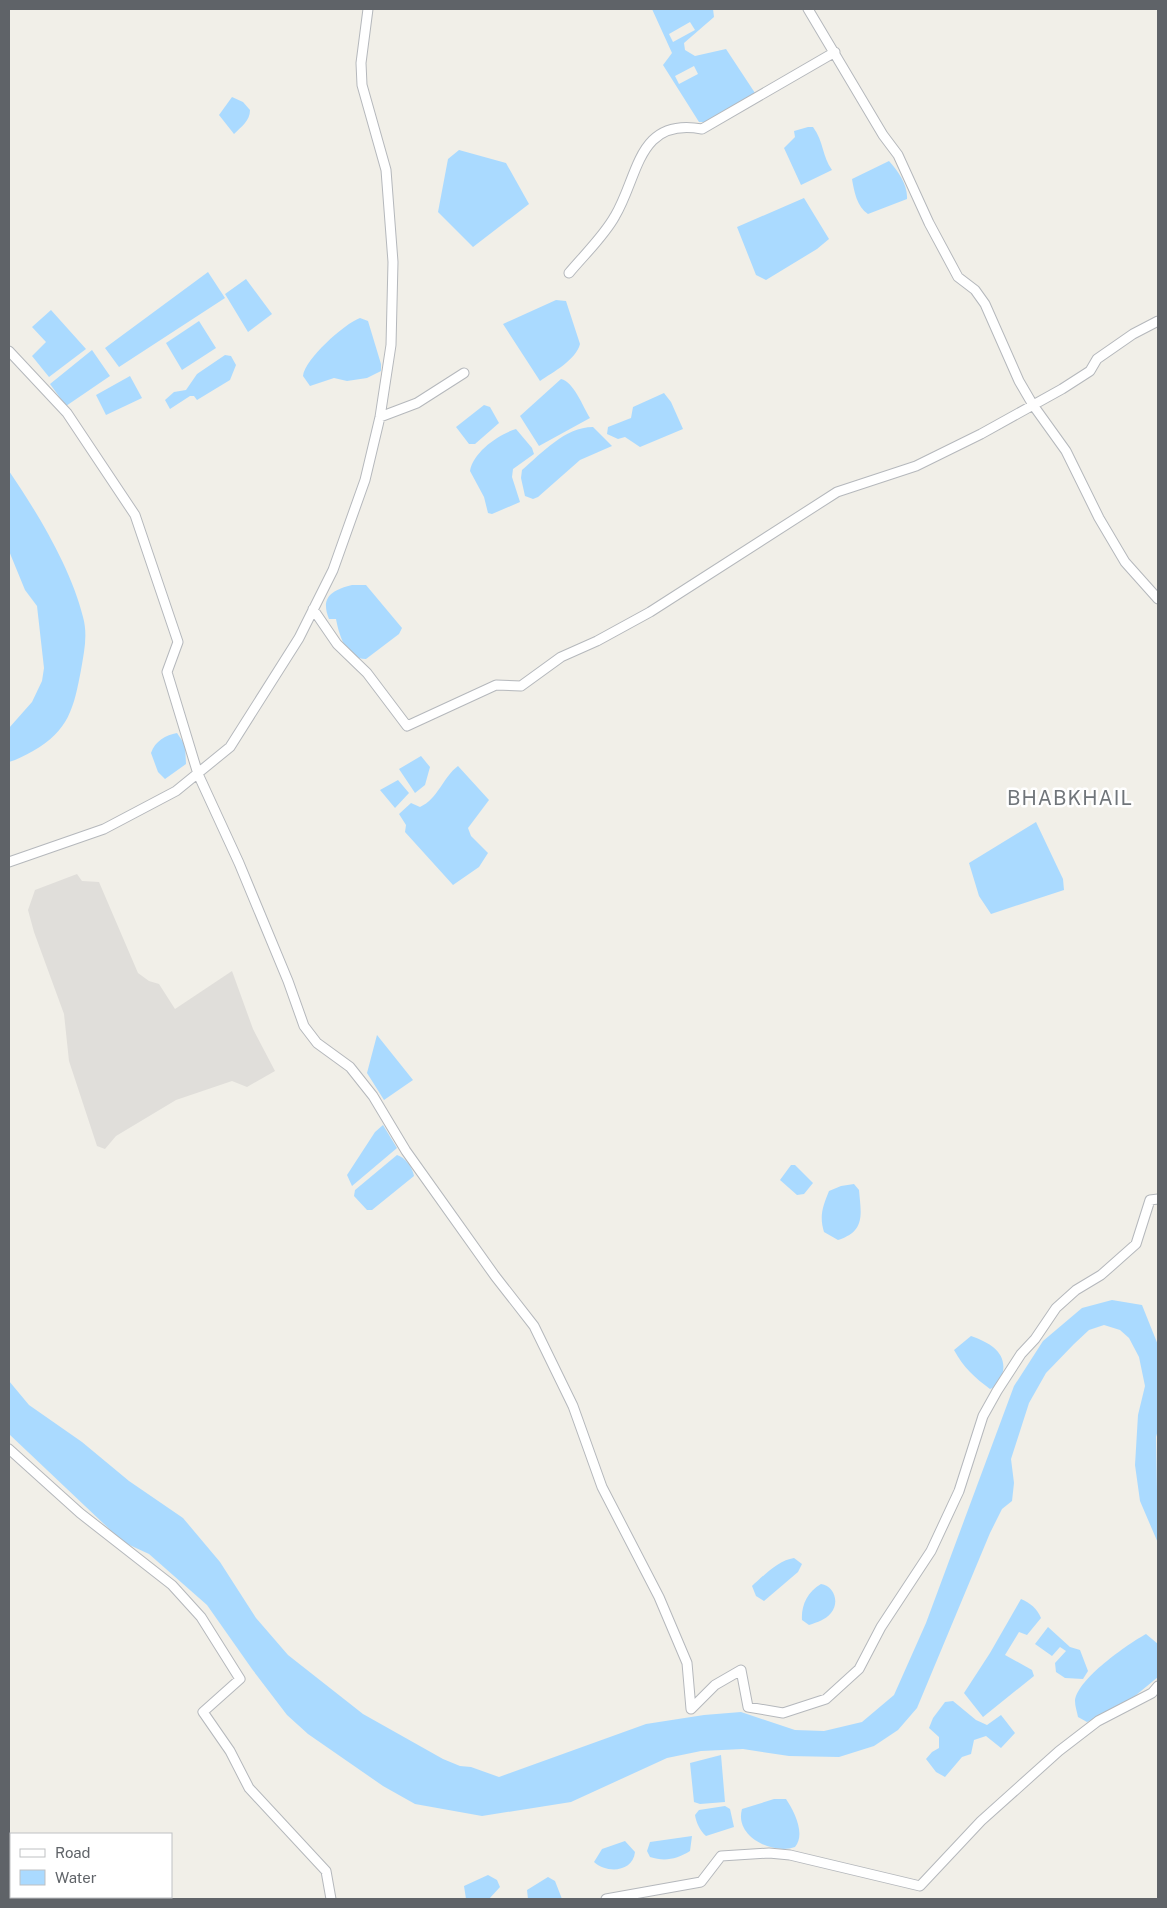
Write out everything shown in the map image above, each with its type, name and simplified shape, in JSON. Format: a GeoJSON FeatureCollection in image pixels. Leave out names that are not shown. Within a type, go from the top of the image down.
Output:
{"type":"FeatureCollection","features":[{"type":"Feature","properties":{"kind":"street"},"geometry":{"type":"LineString","coordinates":[[9,862],[104,829],[176,791],[230,747],[299,638],[333,570],[365,480],[380,417],[392,345],[393,262],[386,170],[362,85],[361,63],[368,9]]}},
{"type":"Feature","properties":{"kind":"street"},"geometry":{"type":"LineString","coordinates":[[808,9],[879,129],[898,155],[929,223],[958,277],[974,290],[985,304],[1019,381],[1033,405],[1066,450],[1099,518],[1125,562],[1158,599]]}},
{"type":"Feature","properties":{"kind":"street"},"geometry":{"type":"LineString","coordinates":[[569,273],[616,216],[635,165],[652,140],[671,129],[688,126],[702,129],[834,52]]}},
{"type":"Feature","properties":{"kind":"street"},"geometry":{"type":"LineString","coordinates":[[313,609],[336,644],[367,673],[407,726],[496,685],[521,686],[561,657],[597,641],[650,612],[837,492],[916,466],[1033,405],[1090,371],[1097,359],[1133,334],[1158,321]]}},
{"type":"Feature","properties":{"kind":"street"},"geometry":{"type":"LineString","coordinates":[[9,351],[67,413],[135,515],[178,642],[167,672],[198,774],[240,864],[288,981],[304,1026],[317,1043],[350,1067],[373,1096],[412,1159],[495,1276],[534,1326],[572,1406],[602,1487],[659,1597],[687,1663],[691,1709],[714,1685],[741,1670],[748,1707],[783,1713],[826,1699],[859,1669],[881,1628],[931,1551],[959,1491],[983,1416],[996,1391],[1056,1308],[1076,1290],[1101,1275],[1136,1244],[1150,1200],[1158,1199]]}},
{"type":"Feature","properties":{"kind":"street"},"geometry":{"type":"LineString","coordinates":[[380,417],[417,402],[464,373]]}},
{"type":"Feature","properties":{"kind":"street"},"geometry":{"type":"LineString","coordinates":[[9,1449],[50,1488],[172,1585],[201,1616],[240,1679],[203,1712],[230,1750],[249,1788],[326,1871],[331,1899]]}},
{"type":"Feature","properties":{"kind":"street"},"geometry":{"type":"LineString","coordinates":[[606,1899],[701,1882],[721,1856],[769,1853],[790,1855],[920,1886],[981,1821],[1058,1751],[1098,1721],[1152,1693],[1158,1686]]}},
{"type":"Feature","properties":{"kind":"shaded area"},"geometry":{"type":"Polygon","coordinates":[[[77,874],[82,881],[99,882],[138,973],[149,981],[159,984],[175,1009],[232,971],[253,1029],[275,1071],[247,1087],[232,1081],[176,1100],[116,1136],[105,1149],[97,1146],[69,1061],[64,1014],[34,932],[28,910],[35,890],[77,874]]]}},
{"type":"Feature","properties":{"kind":"water"},"geometry":{"type":"Polygon","coordinates":[[[652,9],[713,9],[714,17],[684,43],[685,50],[695,56],[726,49],[755,93],[707,122],[699,122],[663,65],[672,53],[652,9]],[[690,22],[669,34],[673,42],[695,30],[690,22]],[[694,66],[675,76],[679,84],[698,74],[694,66]]]}},
{"type":"Feature","properties":{"kind":"water"},"geometry":{"type":"Polygon","coordinates":[[[232,97],[243,102],[250,110],[247,121],[234,134],[219,115],[232,97]]]}},
{"type":"Feature","properties":{"kind":"water"},"geometry":{"type":"Polygon","coordinates":[[[813,127],[817,133],[832,170],[801,185],[784,148],[795,137],[794,131],[813,127]]]}},
{"type":"Feature","properties":{"kind":"water"},"geometry":{"type":"Polygon","coordinates":[[[459,150],[506,163],[529,204],[473,247],[438,212],[448,159],[459,150]]]}},
{"type":"Feature","properties":{"kind":"water"},"geometry":{"type":"Polygon","coordinates":[[[889,161],[904,183],[907,199],[868,214],[859,203],[852,179],[889,161]]]}},
{"type":"Feature","properties":{"kind":"water"},"geometry":{"type":"Polygon","coordinates":[[[804,198],[829,239],[817,249],[766,280],[756,275],[737,227],[804,198]]]}},
{"type":"Feature","properties":{"kind":"water"},"geometry":{"type":"Polygon","coordinates":[[[208,272],[225,298],[119,367],[105,348],[208,272]]]}},
{"type":"Feature","properties":{"kind":"water"},"geometry":{"type":"Polygon","coordinates":[[[246,279],[272,314],[248,332],[225,294],[246,279]]]}},
{"type":"Feature","properties":{"kind":"water"},"geometry":{"type":"Polygon","coordinates":[[[556,300],[566,301],[580,344],[578,350],[569,360],[540,381],[503,324],[556,300]]]}},
{"type":"Feature","properties":{"kind":"water"},"geometry":{"type":"Polygon","coordinates":[[[51,310],[86,349],[49,377],[32,356],[46,342],[32,327],[51,310]]]}},
{"type":"Feature","properties":{"kind":"water"},"geometry":{"type":"Polygon","coordinates":[[[360,318],[368,321],[381,364],[381,371],[367,378],[347,381],[334,378],[310,386],[303,376],[310,361],[335,335],[360,318]]]}},
{"type":"Feature","properties":{"kind":"water"},"geometry":{"type":"Polygon","coordinates":[[[199,321],[216,348],[182,370],[166,343],[199,321]]]}},
{"type":"Feature","properties":{"kind":"water"},"geometry":{"type":"Polygon","coordinates":[[[92,350],[110,376],[66,406],[50,384],[92,350]]]}},
{"type":"Feature","properties":{"kind":"water"},"geometry":{"type":"Polygon","coordinates":[[[225,355],[231,356],[236,365],[230,380],[197,400],[194,396],[190,396],[170,409],[165,400],[174,392],[186,390],[197,374],[225,355]]]}},
{"type":"Feature","properties":{"kind":"water"},"geometry":{"type":"Polygon","coordinates":[[[130,376],[142,398],[106,415],[96,395],[130,376]]]}},
{"type":"Feature","properties":{"kind":"water"},"geometry":{"type":"Polygon","coordinates":[[[561,379],[566,381],[574,390],[590,418],[539,446],[520,416],[561,379]]]}},
{"type":"Feature","properties":{"kind":"water"},"geometry":{"type":"Polygon","coordinates":[[[664,393],[671,402],[683,429],[640,447],[625,437],[618,439],[607,434],[608,427],[631,418],[633,407],[664,393]]]}},
{"type":"Feature","properties":{"kind":"water"},"geometry":{"type":"Polygon","coordinates":[[[484,405],[490,407],[499,423],[475,444],[469,444],[456,427],[484,405]]]}},
{"type":"Feature","properties":{"kind":"water"},"geometry":{"type":"Polygon","coordinates":[[[593,427],[612,446],[580,460],[538,497],[533,499],[525,496],[521,478],[522,470],[554,442],[573,431],[593,427]]]}},
{"type":"Feature","properties":{"kind":"water"},"geometry":{"type":"Polygon","coordinates":[[[516,429],[532,448],[534,454],[513,469],[512,477],[520,502],[492,514],[488,513],[484,497],[470,471],[472,464],[481,451],[495,439],[516,429]]]}},
{"type":"Feature","properties":{"kind":"water"},"geometry":{"type":"Polygon","coordinates":[[[9,471],[42,522],[62,560],[78,598],[85,637],[76,695],[68,717],[55,735],[45,743],[24,756],[9,762],[9,728],[32,702],[42,681],[44,668],[37,606],[25,590],[9,551],[9,471]]]}},
{"type":"Feature","properties":{"kind":"water"},"geometry":{"type":"Polygon","coordinates":[[[352,585],[366,585],[402,628],[399,634],[366,659],[359,658],[349,651],[339,632],[336,619],[329,619],[327,611],[327,600],[330,596],[339,589],[352,585]]]}},
{"type":"Feature","properties":{"kind":"water"},"geometry":{"type":"Polygon","coordinates":[[[177,733],[185,745],[186,764],[165,779],[158,772],[151,753],[161,739],[177,733]]]}},
{"type":"Feature","properties":{"kind":"water"},"geometry":{"type":"Polygon","coordinates":[[[421,756],[430,767],[425,785],[415,793],[399,769],[421,756]]]}},
{"type":"Feature","properties":{"kind":"water"},"geometry":{"type":"Polygon","coordinates":[[[458,766],[489,800],[468,828],[471,836],[488,853],[479,867],[453,885],[405,832],[406,825],[399,814],[411,803],[420,807],[431,799],[458,766]]]}},
{"type":"Feature","properties":{"kind":"water"},"geometry":{"type":"Polygon","coordinates":[[[398,780],[409,793],[395,808],[380,790],[398,780]]]}},
{"type":"Feature","properties":{"kind":"water"},"geometry":{"type":"Polygon","coordinates":[[[1036,822],[1063,879],[1064,890],[991,914],[979,896],[969,863],[1036,822]]]}},
{"type":"Feature","properties":{"kind":"water"},"geometry":{"type":"Polygon","coordinates":[[[377,1035],[413,1080],[384,1100],[367,1073],[377,1035]]]}},
{"type":"Feature","properties":{"kind":"water"},"geometry":{"type":"Polygon","coordinates":[[[383,1125],[397,1148],[352,1186],[347,1175],[375,1132],[383,1125]]]}},
{"type":"Feature","properties":{"kind":"water"},"geometry":{"type":"Polygon","coordinates":[[[397,1155],[408,1163],[414,1176],[372,1210],[367,1210],[354,1196],[355,1190],[397,1155]]]}},
{"type":"Feature","properties":{"kind":"water"},"geometry":{"type":"Polygon","coordinates":[[[791,1165],[795,1165],[813,1183],[804,1194],[797,1195],[780,1180],[791,1165]]]}},
{"type":"Feature","properties":{"kind":"water"},"geometry":{"type":"Polygon","coordinates":[[[854,1184],[859,1190],[860,1221],[853,1232],[838,1240],[824,1232],[822,1221],[823,1206],[829,1191],[841,1186],[854,1184]]]}},
{"type":"Feature","properties":{"kind":"water"},"geometry":{"type":"Polygon","coordinates":[[[1112,1300],[1142,1305],[1158,1345],[1158,1430],[1156,1437],[1158,1543],[1140,1501],[1135,1465],[1138,1415],[1145,1386],[1139,1357],[1129,1338],[1120,1330],[1104,1325],[1089,1330],[1046,1373],[1029,1403],[1011,1459],[1014,1483],[1012,1501],[1002,1509],[990,1533],[917,1708],[898,1730],[874,1746],[839,1757],[789,1756],[743,1749],[701,1751],[667,1758],[571,1802],[482,1816],[415,1804],[383,1786],[308,1734],[287,1715],[207,1605],[149,1554],[123,1542],[9,1434],[9,1381],[29,1405],[82,1442],[129,1481],[183,1518],[220,1562],[256,1618],[288,1655],[363,1714],[443,1759],[499,1777],[646,1724],[704,1715],[741,1712],[795,1730],[824,1731],[862,1722],[894,1695],[926,1623],[1014,1386],[1043,1341],[1082,1308],[1112,1300]]]}},
{"type":"Feature","properties":{"kind":"water"},"geometry":{"type":"Polygon","coordinates":[[[971,1336],[988,1344],[1000,1354],[1003,1368],[1002,1376],[997,1386],[990,1389],[979,1381],[965,1367],[954,1350],[971,1336]]]}},
{"type":"Feature","properties":{"kind":"water"},"geometry":{"type":"Polygon","coordinates":[[[794,1558],[802,1564],[798,1572],[764,1601],[756,1596],[752,1586],[777,1565],[794,1558]]]}},
{"type":"Feature","properties":{"kind":"water"},"geometry":{"type":"Polygon","coordinates":[[[821,1584],[826,1585],[832,1591],[835,1600],[834,1609],[826,1617],[809,1625],[802,1620],[804,1605],[812,1591],[821,1584]]]}},
{"type":"Feature","properties":{"kind":"water"},"geometry":{"type":"Polygon","coordinates":[[[1021,1599],[1033,1606],[1041,1618],[1027,1635],[1019,1632],[1005,1655],[1032,1670],[1034,1676],[983,1717],[964,1693],[1021,1599]]]}},
{"type":"Feature","properties":{"kind":"water"},"geometry":{"type":"Polygon","coordinates":[[[1048,1627],[1070,1647],[1080,1650],[1088,1671],[1083,1679],[1065,1678],[1056,1672],[1055,1663],[1066,1651],[1060,1647],[1052,1656],[1035,1644],[1048,1627]]]}},
{"type":"Feature","properties":{"kind":"water"},"geometry":{"type":"Polygon","coordinates":[[[1146,1634],[1158,1644],[1158,1677],[1124,1705],[1087,1722],[1078,1717],[1075,1701],[1084,1683],[1104,1663],[1146,1634]]]}},
{"type":"Feature","properties":{"kind":"water"},"geometry":{"type":"Polygon","coordinates":[[[953,1701],[976,1720],[987,1725],[1001,1715],[1015,1733],[1001,1748],[986,1736],[974,1740],[971,1754],[962,1757],[945,1777],[936,1772],[926,1759],[939,1748],[939,1737],[929,1728],[933,1718],[945,1702],[953,1701]]]}},
{"type":"Feature","properties":{"kind":"water"},"geometry":{"type":"Polygon","coordinates":[[[721,1755],[725,1802],[700,1804],[694,1802],[690,1763],[721,1755]]]}},
{"type":"Feature","properties":{"kind":"water"},"geometry":{"type":"Polygon","coordinates":[[[774,1799],[786,1799],[795,1816],[798,1823],[799,1836],[795,1847],[786,1849],[766,1846],[757,1842],[744,1828],[741,1819],[742,1809],[774,1799]]]}},
{"type":"Feature","properties":{"kind":"water"},"geometry":{"type":"Polygon","coordinates":[[[725,1806],[730,1809],[734,1827],[706,1836],[696,1821],[695,1815],[699,1810],[725,1806]]]}},
{"type":"Feature","properties":{"kind":"water"},"geometry":{"type":"Polygon","coordinates":[[[692,1836],[690,1851],[676,1858],[655,1859],[650,1857],[647,1851],[650,1842],[692,1836]]]}},
{"type":"Feature","properties":{"kind":"water"},"geometry":{"type":"Polygon","coordinates":[[[625,1841],[635,1852],[630,1864],[619,1869],[612,1869],[599,1866],[594,1862],[602,1849],[625,1841]]]}},
{"type":"Feature","properties":{"kind":"water"},"geometry":{"type":"Polygon","coordinates":[[[488,1875],[497,1880],[500,1887],[489,1899],[466,1899],[464,1886],[488,1875]]]}},
{"type":"Feature","properties":{"kind":"water"},"geometry":{"type":"Polygon","coordinates":[[[548,1877],[555,1881],[562,1899],[528,1899],[527,1890],[548,1877]]]}},
{"type":"Feature","properties":{"kind":"district","name":"BHABKHAIL"},"geometry":{"type":"Point","coordinates":[1070,798]}}]}
